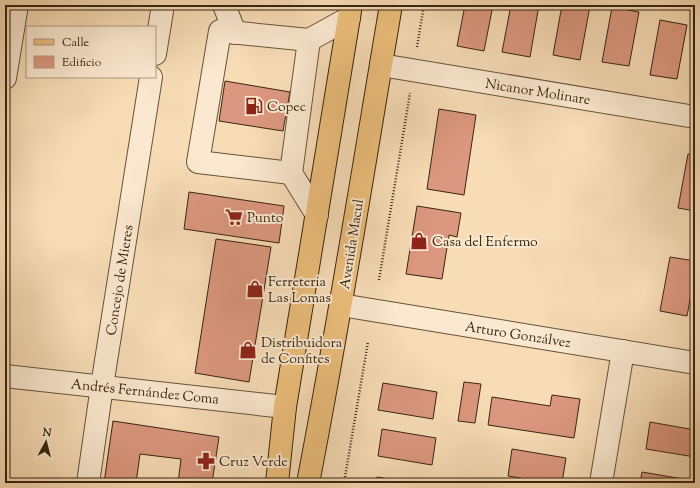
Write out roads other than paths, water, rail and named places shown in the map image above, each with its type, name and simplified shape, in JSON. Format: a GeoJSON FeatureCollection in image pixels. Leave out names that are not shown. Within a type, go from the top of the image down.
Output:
{"type":"FeatureCollection","features":[{"type":"Feature","properties":{"kind":"main road","name":"Avenida Macul"},"geometry":{"type":"LineString","coordinates":[[308,483],[341,305],[391,5]]}},
{"type":"Feature","properties":{"kind":"main road"},"geometry":{"type":"LineString","coordinates":[[277,483],[285,407],[350,12]]}},
{"type":"Feature","properties":{"kind":"street"},"geometry":{"type":"LineString","coordinates":[[5,78],[17,5]]}},
{"type":"Feature","properties":{"kind":"street"},"geometry":{"type":"LineString","coordinates":[[156,48],[163,5]]}},
{"type":"Feature","properties":{"kind":"street"},"geometry":{"type":"LineString","coordinates":[[224,5],[235,33]]}},
{"type":"Feature","properties":{"kind":"street"},"geometry":{"type":"LineString","coordinates":[[291,173],[198,162],[220,31],[309,40],[350,12]]}},
{"type":"Feature","properties":{"kind":"street"},"geometry":{"type":"LineString","coordinates":[[309,40],[291,173],[317,215]]}},
{"type":"Feature","properties":{"kind":"street","name":"Nicanor Molinare"},"geometry":{"type":"LineString","coordinates":[[381,65],[695,117]]}},
{"type":"Feature","properties":{"kind":"street","name":"Concejo de Mieres"},"geometry":{"type":"LineString","coordinates":[[88,483],[151,78]]}},
{"type":"Feature","properties":{"kind":"street","name":"Arturo Gonzálvez"},"geometry":{"type":"LineString","coordinates":[[341,305],[695,363]]}},
{"type":"Feature","properties":{"kind":"street"},"geometry":{"type":"LineString","coordinates":[[602,483],[623,351]]}},
{"type":"Feature","properties":{"kind":"street","name":"Andrés Fernández Coma"},"geometry":{"type":"LineString","coordinates":[[5,376],[285,407]]}},
{"type":"Feature","properties":{"kind":"place","name":"Copec"},"geometry":{"type":"Point","coordinates":[254,106]}},
{"type":"Feature","properties":{"kind":"place","name":"Punto"},"geometry":{"type":"Point","coordinates":[234,217]}},
{"type":"Feature","properties":{"kind":"place","name":"Casa del Enfermo"},"geometry":{"type":"Point","coordinates":[419,241]}},
{"type":"Feature","properties":{"kind":"place","name":"Ferretería Las Lomas"},"geometry":{"type":"Point","coordinates":[255,289]}},
{"type":"Feature","properties":{"kind":"place","name":"Distribuidora de Confites"},"geometry":{"type":"Point","coordinates":[248,350]}},
{"type":"Feature","properties":{"kind":"place","name":"Cruz Verde"},"geometry":{"type":"Point","coordinates":[206,461]}}]}
